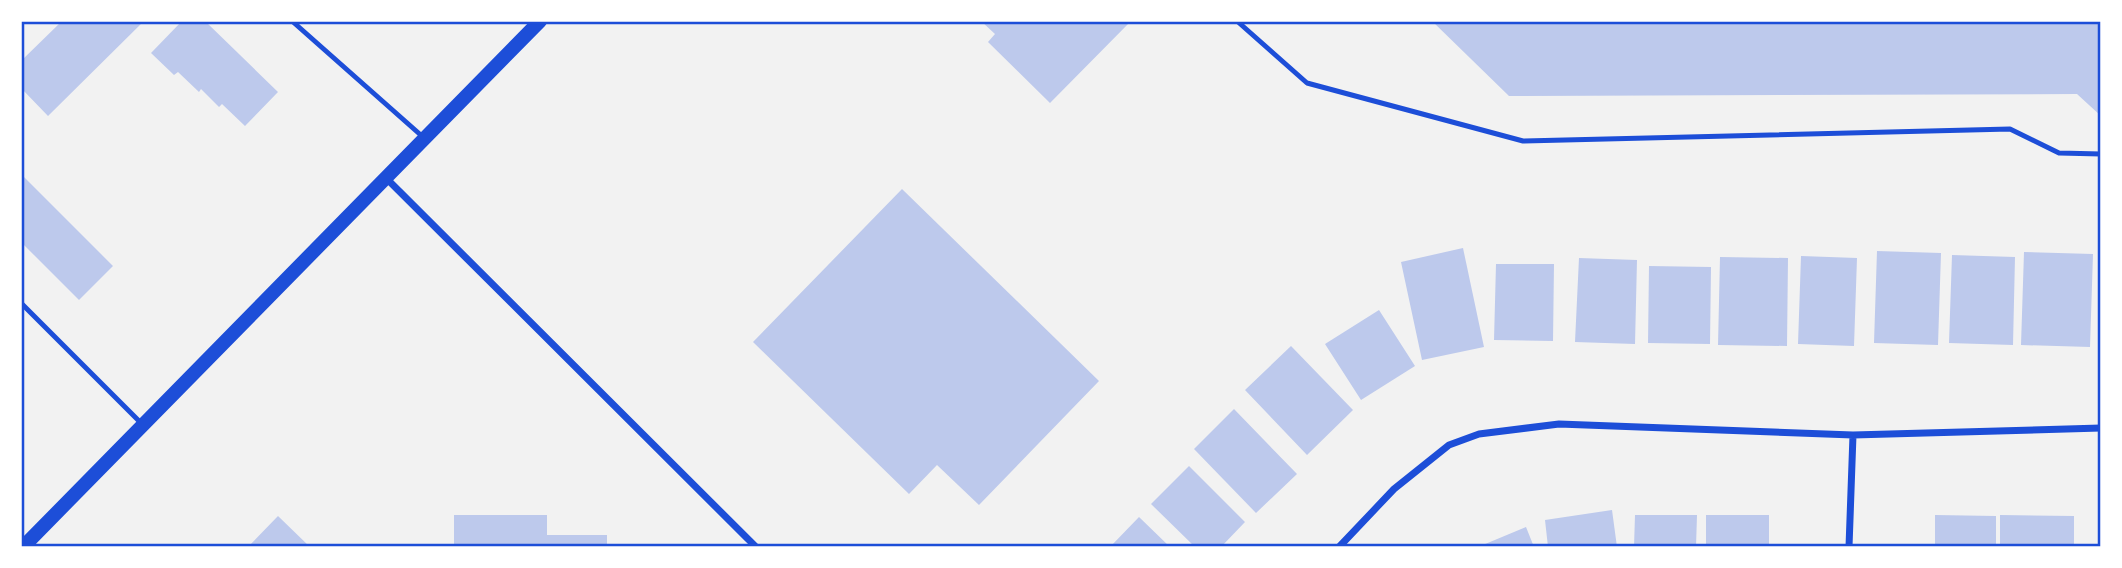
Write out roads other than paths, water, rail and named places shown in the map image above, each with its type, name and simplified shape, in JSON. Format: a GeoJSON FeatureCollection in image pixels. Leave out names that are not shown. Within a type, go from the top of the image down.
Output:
{"type":"FeatureCollection","features":[{"type":"Feature","properties":{"kind":"main road"},"geometry":{"type":"LineString","coordinates":[[23,547],[540,21]]}},
{"type":"Feature","properties":{"kind":"street"},"geometry":{"type":"LineString","coordinates":[[386,178],[756,547]]}},
{"type":"Feature","properties":{"kind":"street"},"geometry":{"type":"LineString","coordinates":[[1339,547],[1394,489],[1449,444],[1479,434],[1559,424],[1853,435],[2101,428]]}},
{"type":"Feature","properties":{"kind":"street"},"geometry":{"type":"LineString","coordinates":[[1849,547],[1853,435]]}},
{"type":"Feature","properties":{"kind":"lane"},"geometry":{"type":"LineString","coordinates":[[292,21],[425,139]]}},
{"type":"Feature","properties":{"kind":"lane"},"geometry":{"type":"LineString","coordinates":[[1237,21],[1307,83],[1523,141],[2010,129],[2059,153],[2101,153]]}},
{"type":"Feature","properties":{"kind":"lane"},"geometry":{"type":"LineString","coordinates":[[21,303],[143,425]]}}]}
